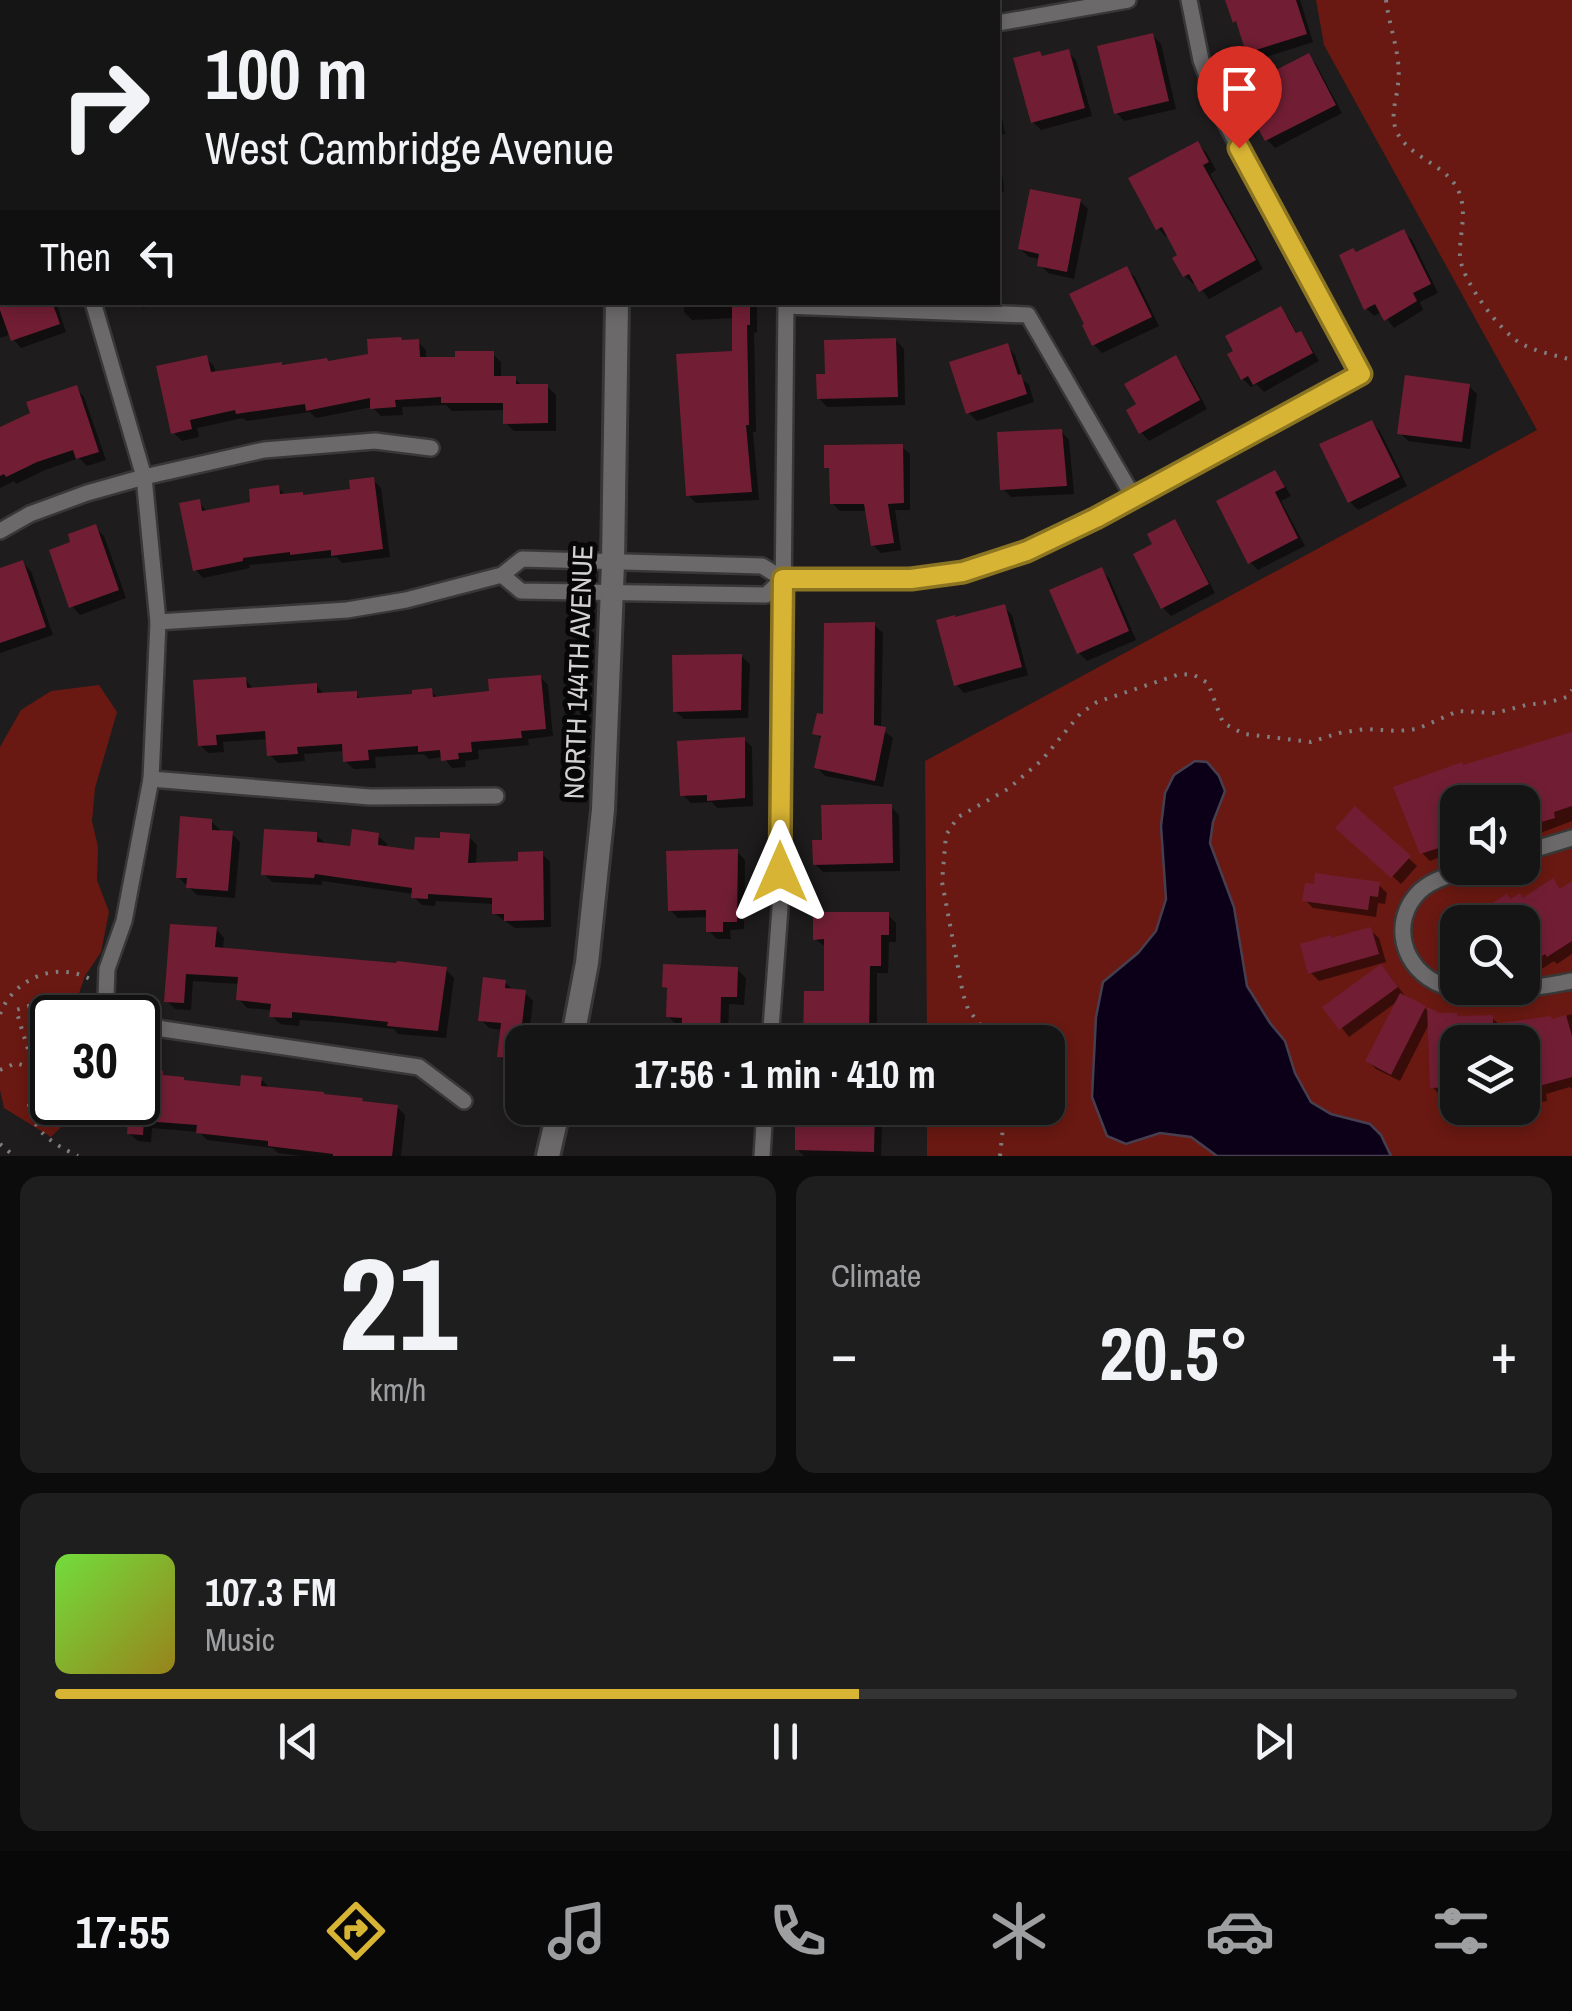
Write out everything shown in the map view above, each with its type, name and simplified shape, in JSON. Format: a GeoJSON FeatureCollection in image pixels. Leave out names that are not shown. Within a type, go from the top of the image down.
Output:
{"type":"FeatureCollection","features":[{"type":"Feature","properties":{"kind":"main road","name":"NORTH 144TH AVENUE"},"geometry":{"type":"LineString","coordinates":[[575,1025],[588,963],[603,810],[614,563],[617,305]]}},
{"type":"Feature","properties":{"kind":"main road"},"geometry":{"type":"LineString","coordinates":[[548,1156],[555,1125]]}},
{"type":"Feature","properties":{"kind":"street"},"geometry":{"type":"LineString","coordinates":[[1000,23],[1128,0]]}},
{"type":"Feature","properties":{"kind":"street"},"geometry":{"type":"LineString","coordinates":[[158,622],[348,610],[406,600],[502,575],[522,559],[762,566],[783,579],[911,579],[963,572],[1027,551],[1134,498],[1361,374],[1222,116],[1201,60],[1189,0]]}},
{"type":"Feature","properties":{"kind":"street"},"geometry":{"type":"LineString","coordinates":[[94,305],[144,477],[158,622],[151,779],[124,921],[107,969],[106,995]]}},
{"type":"Feature","properties":{"kind":"street"},"geometry":{"type":"LineString","coordinates":[[771,1025],[780,908],[786,305]]}},
{"type":"Feature","properties":{"kind":"street"},"geometry":{"type":"LineString","coordinates":[[808,305],[1028,315],[1134,498]]}},
{"type":"Feature","properties":{"kind":"street"},"geometry":{"type":"LineString","coordinates":[[0,531],[30,514],[87,493],[264,450],[375,441],[431,448]]}},
{"type":"Feature","properties":{"kind":"street"},"geometry":{"type":"LineString","coordinates":[[717,594],[718,566]]}},
{"type":"Feature","properties":{"kind":"street"},"geometry":{"type":"LineString","coordinates":[[502,575],[521,590],[766,595],[783,579]]}},
{"type":"Feature","properties":{"kind":"street"},"geometry":{"type":"LineString","coordinates":[[151,779],[370,798],[496,796]]}},
{"type":"Feature","properties":{"kind":"street"},"geometry":{"type":"LineString","coordinates":[[1540,848],[1572,838]]}},
{"type":"Feature","properties":{"kind":"street"},"geometry":{"type":"LineString","coordinates":[[1440,880],[1420,892],[1404,917],[1401,938],[1418,968],[1441,984],[1478,990],[1520,990],[1572,981]]}},
{"type":"Feature","properties":{"kind":"street"},"geometry":{"type":"LineString","coordinates":[[160,1028],[418,1067],[464,1101]]}},
{"type":"Feature","properties":{"kind":"street"},"geometry":{"type":"LineString","coordinates":[[762,1156],[765,1125]]}},
{"type":"Feature","properties":{"kind":"path"},"geometry":{"type":"LineString","coordinates":[[1386,0],[1398,66],[1393,105],[1396,130],[1409,147],[1456,185],[1462,198],[1464,228],[1460,258],[1468,280],[1501,327],[1520,343],[1572,360]]}},
{"type":"Feature","properties":{"kind":"path"},"geometry":{"type":"LineString","coordinates":[[980,1025],[962,994],[942,882],[946,835],[958,817],[1008,789],[1042,760],[1080,714],[1097,702],[1180,674],[1194,675],[1208,683],[1223,724],[1244,734],[1311,742],[1339,732],[1417,728],[1458,711],[1495,712],[1550,702],[1567,697],[1572,690]]}},
{"type":"Feature","properties":{"kind":"path"},"geometry":{"type":"LineString","coordinates":[[0,1014],[6,1000],[25,982],[52,970],[85,976],[105,995]]}},
{"type":"Feature","properties":{"kind":"path"},"geometry":{"type":"LineString","coordinates":[[30,1006],[16,1010],[30,1054]]}},
{"type":"Feature","properties":{"kind":"path"},"geometry":{"type":"LineString","coordinates":[[0,1070],[9,1064],[30,1067]]}},
{"type":"Feature","properties":{"kind":"path"},"geometry":{"type":"LineString","coordinates":[[36,1125],[44,1136],[78,1156]]}},
{"type":"Feature","properties":{"kind":"path"},"geometry":{"type":"LineString","coordinates":[[1000,1156],[1004,1125]]}},
{"type":"Feature","properties":{"kind":"path"},"geometry":{"type":"LineString","coordinates":[[0,1155],[2,1146],[14,1156]]}},
{"type":"Feature","properties":{"kind":"shaded area"},"geometry":{"type":"Polygon","coordinates":[[[1316,0],[1572,0],[1572,1156],[927,1156],[927,1125],[1065,1125],[1065,1025],[927,1025],[925,761],[1537,430],[1324,45],[1316,0]]]}},
{"type":"Feature","properties":{"kind":"shaded area"},"geometry":{"type":"Polygon","coordinates":[[[99,685],[117,712],[95,788],[92,821],[98,847],[97,880],[109,912],[101,952],[85,976],[78,995],[30,995],[30,1124],[4,1108],[0,1090],[0,747],[21,710],[51,691],[99,685]]]}},
{"type":"Feature","properties":{"kind":"shaded area"},"geometry":{"type":"Polygon","coordinates":[[[1195,761],[1207,762],[1225,791],[1210,843],[1234,907],[1247,986],[1285,1041],[1295,1073],[1311,1102],[1331,1114],[1370,1124],[1381,1135],[1391,1156],[1217,1156],[1191,1137],[1160,1133],[1126,1144],[1107,1136],[1092,1097],[1096,1017],[1103,982],[1138,953],[1156,931],[1166,899],[1161,826],[1165,793],[1174,775],[1195,761]]]}},
{"type":"Feature","properties":{"kind":"shaded area"},"geometry":{"type":"Polygon","coordinates":[[[32,1125],[63,1125],[51,1137],[32,1125]]]}},
{"type":"Feature","properties":{"kind":"building"},"geometry":{"type":"Polygon","coordinates":[[[1225,0],[1296,0],[1307,34],[1246,53],[1225,0]]]}},
{"type":"Feature","properties":{"kind":"building"},"geometry":{"type":"Polygon","coordinates":[[[1153,33],[1169,101],[1114,114],[1097,46],[1153,33]]]}},
{"type":"Feature","properties":{"kind":"building"},"geometry":{"type":"Polygon","coordinates":[[[1069,49],[1085,108],[1031,123],[1013,58],[1069,49]]]}},
{"type":"Feature","properties":{"kind":"building"},"geometry":{"type":"Polygon","coordinates":[[[1309,53],[1336,105],[1265,141],[1243,87],[1309,53]]]}},
{"type":"Feature","properties":{"kind":"building"},"geometry":{"type":"Polygon","coordinates":[[[1198,141],[1209,162],[1203,165],[1256,260],[1199,292],[1189,274],[1183,277],[1162,227],[1156,230],[1128,178],[1198,141]]]}},
{"type":"Feature","properties":{"kind":"building"},"geometry":{"type":"Polygon","coordinates":[[[1030,189],[1081,199],[1067,272],[1037,266],[1039,254],[1018,249],[1030,189]]]}},
{"type":"Feature","properties":{"kind":"building"},"geometry":{"type":"Polygon","coordinates":[[[1404,229],[1431,284],[1413,293],[1417,301],[1384,321],[1375,304],[1364,310],[1339,255],[1353,248],[1356,252],[1404,229]]]}},
{"type":"Feature","properties":{"kind":"building"},"geometry":{"type":"Polygon","coordinates":[[[1127,266],[1152,317],[1092,346],[1069,294],[1127,266]]]}},
{"type":"Feature","properties":{"kind":"building"},"geometry":{"type":"Polygon","coordinates":[[[0,305],[53,305],[60,324],[11,341],[0,305]]]}},
{"type":"Feature","properties":{"kind":"building"},"geometry":{"type":"Polygon","coordinates":[[[732,305],[750,305],[746,425],[752,492],[686,496],[676,354],[732,351],[732,305]]]}},
{"type":"Feature","properties":{"kind":"building"},"geometry":{"type":"Polygon","coordinates":[[[1281,306],[1313,353],[1253,385],[1248,376],[1241,380],[1227,354],[1233,351],[1225,336],[1281,306]]]}},
{"type":"Feature","properties":{"kind":"building"},"geometry":{"type":"Polygon","coordinates":[[[896,338],[898,397],[817,399],[816,374],[825,374],[824,340],[896,338]]]}},
{"type":"Feature","properties":{"kind":"building"},"geometry":{"type":"Polygon","coordinates":[[[367,339],[419,339],[420,357],[455,357],[455,351],[494,351],[494,376],[516,376],[516,384],[548,384],[548,423],[503,424],[503,403],[441,403],[441,397],[395,400],[396,407],[370,409],[370,398],[306,411],[305,404],[236,414],[235,410],[190,420],[192,429],[171,434],[156,366],[207,355],[211,372],[282,362],[327,358],[328,361],[368,354],[367,339]]]}},
{"type":"Feature","properties":{"kind":"building"},"geometry":{"type":"Polygon","coordinates":[[[1008,343],[1027,394],[966,414],[949,362],[1008,343]]]}},
{"type":"Feature","properties":{"kind":"building"},"geometry":{"type":"Polygon","coordinates":[[[1176,355],[1200,400],[1139,434],[1126,410],[1136,404],[1124,384],[1176,355]]]}},
{"type":"Feature","properties":{"kind":"building"},"geometry":{"type":"Polygon","coordinates":[[[1405,375],[1470,384],[1462,442],[1397,434],[1405,375]]]}},
{"type":"Feature","properties":{"kind":"building"},"geometry":{"type":"Polygon","coordinates":[[[77,385],[99,452],[76,459],[73,450],[0,476],[0,427],[30,413],[26,402],[77,385]]]}},
{"type":"Feature","properties":{"kind":"building"},"geometry":{"type":"Polygon","coordinates":[[[1372,420],[1400,477],[1348,503],[1319,444],[1372,420]]]}},
{"type":"Feature","properties":{"kind":"building"},"geometry":{"type":"Polygon","coordinates":[[[1062,429],[1067,486],[1000,490],[997,432],[1062,429]]]}},
{"type":"Feature","properties":{"kind":"building"},"geometry":{"type":"Polygon","coordinates":[[[903,444],[904,503],[888,504],[894,543],[871,546],[864,504],[830,504],[824,445],[903,444]]]}},
{"type":"Feature","properties":{"kind":"building"},"geometry":{"type":"Polygon","coordinates":[[[1275,470],[1285,487],[1275,492],[1298,538],[1248,564],[1216,501],[1275,470]]]}},
{"type":"Feature","properties":{"kind":"building"},"geometry":{"type":"Polygon","coordinates":[[[374,477],[383,549],[331,556],[331,550],[290,552],[243,558],[193,571],[179,503],[200,499],[202,511],[250,502],[249,489],[279,485],[280,494],[303,495],[350,489],[349,480],[374,477]]]}},
{"type":"Feature","properties":{"kind":"building"},"geometry":{"type":"Polygon","coordinates":[[[1175,519],[1209,584],[1161,609],[1133,554],[1152,544],[1147,534],[1175,519]]]}},
{"type":"Feature","properties":{"kind":"building"},"geometry":{"type":"Polygon","coordinates":[[[96,524],[119,590],[69,608],[49,550],[70,542],[68,534],[96,524]]]}},
{"type":"Feature","properties":{"kind":"building"},"geometry":{"type":"Polygon","coordinates":[[[23,560],[46,627],[0,643],[0,568],[23,560]]]}},
{"type":"Feature","properties":{"kind":"building"},"geometry":{"type":"Polygon","coordinates":[[[1102,567],[1129,631],[1077,654],[1049,590],[1102,567]]]}},
{"type":"Feature","properties":{"kind":"building"},"geometry":{"type":"Polygon","coordinates":[[[1005,604],[1022,667],[954,686],[936,620],[1005,604]]]}},
{"type":"Feature","properties":{"kind":"building"},"geometry":{"type":"Polygon","coordinates":[[[875,622],[874,725],[886,727],[875,781],[814,768],[821,736],[812,734],[817,713],[823,714],[824,623],[875,622]]]}},
{"type":"Feature","properties":{"kind":"building"},"geometry":{"type":"Polygon","coordinates":[[[742,654],[741,710],[673,712],[672,655],[742,654]]]}},
{"type":"Feature","properties":{"kind":"building"},"geometry":{"type":"Polygon","coordinates":[[[541,675],[546,729],[521,731],[522,738],[471,742],[472,752],[458,753],[459,759],[441,761],[440,750],[418,752],[418,746],[368,750],[369,760],[343,762],[342,744],[297,747],[298,754],[267,756],[265,731],[216,735],[217,745],[198,746],[193,680],[246,677],[247,688],[317,683],[317,693],[357,691],[357,698],[412,694],[412,690],[432,688],[433,697],[489,691],[488,679],[541,675]]]}},
{"type":"Feature","properties":{"kind":"building"},"geometry":{"type":"Polygon","coordinates":[[[1572,732],[1572,806],[1540,822],[1540,785],[1440,785],[1440,848],[1420,854],[1393,787],[1462,762],[1463,765],[1572,732]]]}},
{"type":"Feature","properties":{"kind":"building"},"geometry":{"type":"Polygon","coordinates":[[[745,737],[745,798],[707,801],[707,795],[680,796],[677,741],[745,737]]]}},
{"type":"Feature","properties":{"kind":"building"},"geometry":{"type":"Polygon","coordinates":[[[892,804],[893,863],[813,865],[812,840],[822,840],[821,805],[892,804]]]}},
{"type":"Feature","properties":{"kind":"building"},"geometry":{"type":"Polygon","coordinates":[[[1355,806],[1411,856],[1391,878],[1335,828],[1355,806]]]}},
{"type":"Feature","properties":{"kind":"building"},"geometry":{"type":"Polygon","coordinates":[[[180,816],[212,819],[212,830],[233,831],[228,891],[186,888],[187,878],[176,878],[180,816]]]}},
{"type":"Feature","properties":{"kind":"building"},"geometry":{"type":"Polygon","coordinates":[[[264,829],[317,832],[317,842],[350,846],[352,829],[379,833],[378,845],[414,850],[415,837],[440,838],[440,832],[470,834],[468,863],[518,861],[518,852],[543,851],[544,920],[504,921],[504,914],[492,914],[492,898],[428,894],[428,899],[411,898],[412,888],[315,874],[314,878],[261,875],[264,829]]]}},
{"type":"Feature","properties":{"kind":"building"},"geometry":{"type":"Polygon","coordinates":[[[738,849],[737,922],[723,922],[723,932],[706,932],[706,910],[668,911],[666,851],[738,849]]]}},
{"type":"Feature","properties":{"kind":"building"},"geometry":{"type":"Polygon","coordinates":[[[1315,873],[1380,882],[1378,897],[1370,896],[1368,910],[1302,901],[1305,883],[1314,884],[1315,873]]]}},
{"type":"Feature","properties":{"kind":"building"},"geometry":{"type":"Polygon","coordinates":[[[1553,878],[1560,889],[1572,881],[1572,941],[1540,957],[1540,905],[1492,903],[1507,894],[1510,899],[1520,893],[1523,898],[1553,878]]]}},
{"type":"Feature","properties":{"kind":"building"},"geometry":{"type":"Polygon","coordinates":[[[813,912],[889,912],[889,935],[881,935],[881,966],[870,966],[869,1025],[803,1025],[804,991],[824,991],[824,939],[813,940],[813,912]]]}},
{"type":"Feature","properties":{"kind":"building"},"geometry":{"type":"Polygon","coordinates":[[[170,924],[217,927],[215,947],[447,967],[438,1031],[292,1012],[292,1018],[269,1017],[271,1004],[236,1000],[238,977],[186,974],[184,1003],[164,1002],[170,924]]]}},
{"type":"Feature","properties":{"kind":"building"},"geometry":{"type":"Polygon","coordinates":[[[1371,927],[1379,954],[1308,974],[1300,944],[1371,927]]]}},
{"type":"Feature","properties":{"kind":"building"},"geometry":{"type":"Polygon","coordinates":[[[663,964],[738,967],[737,997],[721,997],[720,1025],[682,1025],[682,1018],[666,1017],[667,988],[662,987],[663,964]]]}},
{"type":"Feature","properties":{"kind":"building"},"geometry":{"type":"Polygon","coordinates":[[[1381,964],[1398,987],[1339,1030],[1322,1007],[1381,964]]]}},
{"type":"Feature","properties":{"kind":"building"},"geometry":{"type":"Polygon","coordinates":[[[483,977],[506,980],[505,988],[526,990],[522,1025],[505,1025],[505,1058],[497,1057],[501,1023],[478,1021],[483,977]]]}},
{"type":"Feature","properties":{"kind":"building"},"geometry":{"type":"Polygon","coordinates":[[[1400,993],[1426,1006],[1391,1075],[1365,1061],[1400,993]]]}},
{"type":"Feature","properties":{"kind":"building"},"geometry":{"type":"Polygon","coordinates":[[[1427,1007],[1457,1016],[1493,1015],[1493,1024],[1566,1015],[1572,1036],[1572,1077],[1540,1086],[1540,1025],[1440,1025],[1440,1088],[1430,1088],[1427,1007]]]}},
{"type":"Feature","properties":{"kind":"building"},"geometry":{"type":"Polygon","coordinates":[[[160,1071],[184,1080],[240,1086],[241,1075],[262,1077],[261,1086],[398,1105],[392,1156],[333,1156],[268,1146],[268,1141],[196,1133],[197,1125],[160,1122],[160,1071]]]}},
{"type":"Feature","properties":{"kind":"building"},"geometry":{"type":"Polygon","coordinates":[[[128,1125],[144,1125],[143,1135],[127,1134],[128,1125]]]}},
{"type":"Feature","properties":{"kind":"building"},"geometry":{"type":"Polygon","coordinates":[[[795,1125],[875,1125],[874,1152],[795,1150],[795,1125]]]}},
{"type":"Feature","properties":{"kind":"route"},"geometry":{"type":"LineString","coordinates":[[780,872],[783,579],[911,579],[963,572],[1027,551],[1096,518],[1361,374],[1239,148]]}}]}
